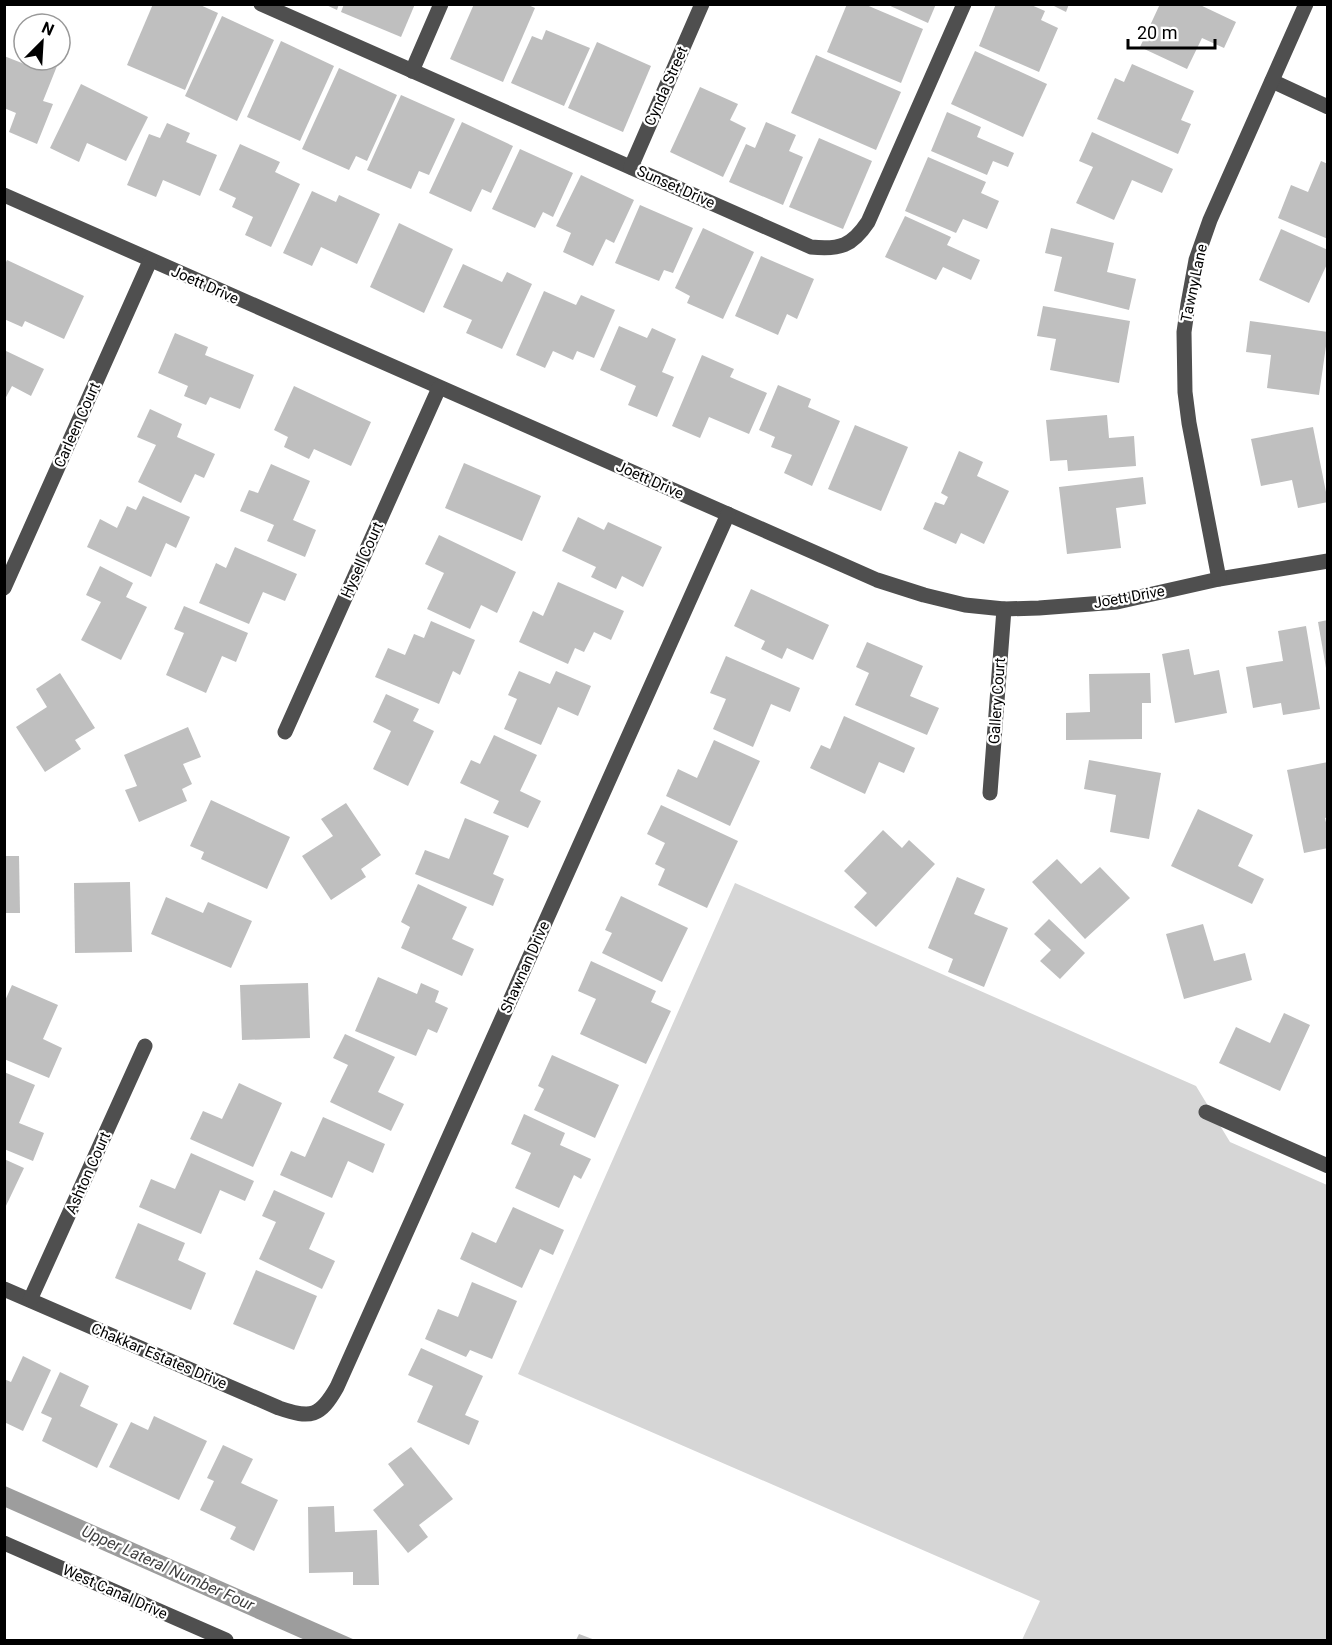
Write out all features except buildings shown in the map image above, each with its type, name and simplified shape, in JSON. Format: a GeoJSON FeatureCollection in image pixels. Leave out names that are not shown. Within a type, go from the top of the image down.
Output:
{"type":"FeatureCollection","features":[{"type":"Feature","properties":{"kind":"street","name":"Sunset Drive"},"geometry":{"type":"LineString","coordinates":[[261,4],[811,247],[828,249],[843,246],[858,237],[868,222],[964,4]]}},
{"type":"Feature","properties":{"kind":"street"},"geometry":{"type":"LineString","coordinates":[[412,71],[441,4]]}},
{"type":"Feature","properties":{"kind":"street","name":"Cynda Street"},"geometry":{"type":"LineString","coordinates":[[631,167],[702,4]]}},
{"type":"Feature","properties":{"kind":"street","name":"Tawny Lane"},"geometry":{"type":"LineString","coordinates":[[1219,579],[1189,423],[1185,392],[1184,332],[1192,280],[1202,240],[1306,4]]}},
{"type":"Feature","properties":{"kind":"street"},"geometry":{"type":"LineString","coordinates":[[1272,81],[1328,107]]}},
{"type":"Feature","properties":{"kind":"street","name":"Joett Drive"},"geometry":{"type":"LineString","coordinates":[[4,195],[877,580],[924,595],[1004,609],[1117,602],[1219,579],[1328,561]]}},
{"type":"Feature","properties":{"kind":"street","name":"Carleen Court"},"geometry":{"type":"LineString","coordinates":[[4,588],[150,261]]}},
{"type":"Feature","properties":{"kind":"street","name":"Hysell Court"},"geometry":{"type":"LineString","coordinates":[[285,732],[439,388]]}},
{"type":"Feature","properties":{"kind":"street","name":"Shawnan Drive"},"geometry":{"type":"LineString","coordinates":[[315,1414],[328,1404],[337,1387],[728,514]]}},
{"type":"Feature","properties":{"kind":"street","name":"Gallery Court"},"geometry":{"type":"LineString","coordinates":[[990,793],[1004,609]]}},
{"type":"Feature","properties":{"kind":"street","name":"Ashton Court"},"geometry":{"type":"LineString","coordinates":[[30,1300],[146,1046]]}},
{"type":"Feature","properties":{"kind":"street"},"geometry":{"type":"LineString","coordinates":[[1206,1112],[1328,1166]]}},
{"type":"Feature","properties":{"kind":"street","name":"Chakkar Estates Drive"},"geometry":{"type":"LineString","coordinates":[[4,1289],[279,1408],[299,1415],[315,1414]]}},
{"type":"Feature","properties":{"kind":"street","name":"West Canal Drive"},"geometry":{"type":"LineString","coordinates":[[4,1543],[226,1641]]}},
{"type":"Feature","properties":{"kind":"shaded area"},"geometry":{"type":"Polygon","coordinates":[[[735,883],[1196,1086],[1230,1142],[1327,1185],[1327,1640],[1022,1640],[1040,1601],[518,1374],[735,883]]]}},
{"type":"Feature","properties":{"kind":"water","name":"Upper Lateral Number Four"},"geometry":{"type":"Polygon","coordinates":[[[5,1486],[355,1640],[305,1640],[5,1507],[5,1486]]]}}]}
